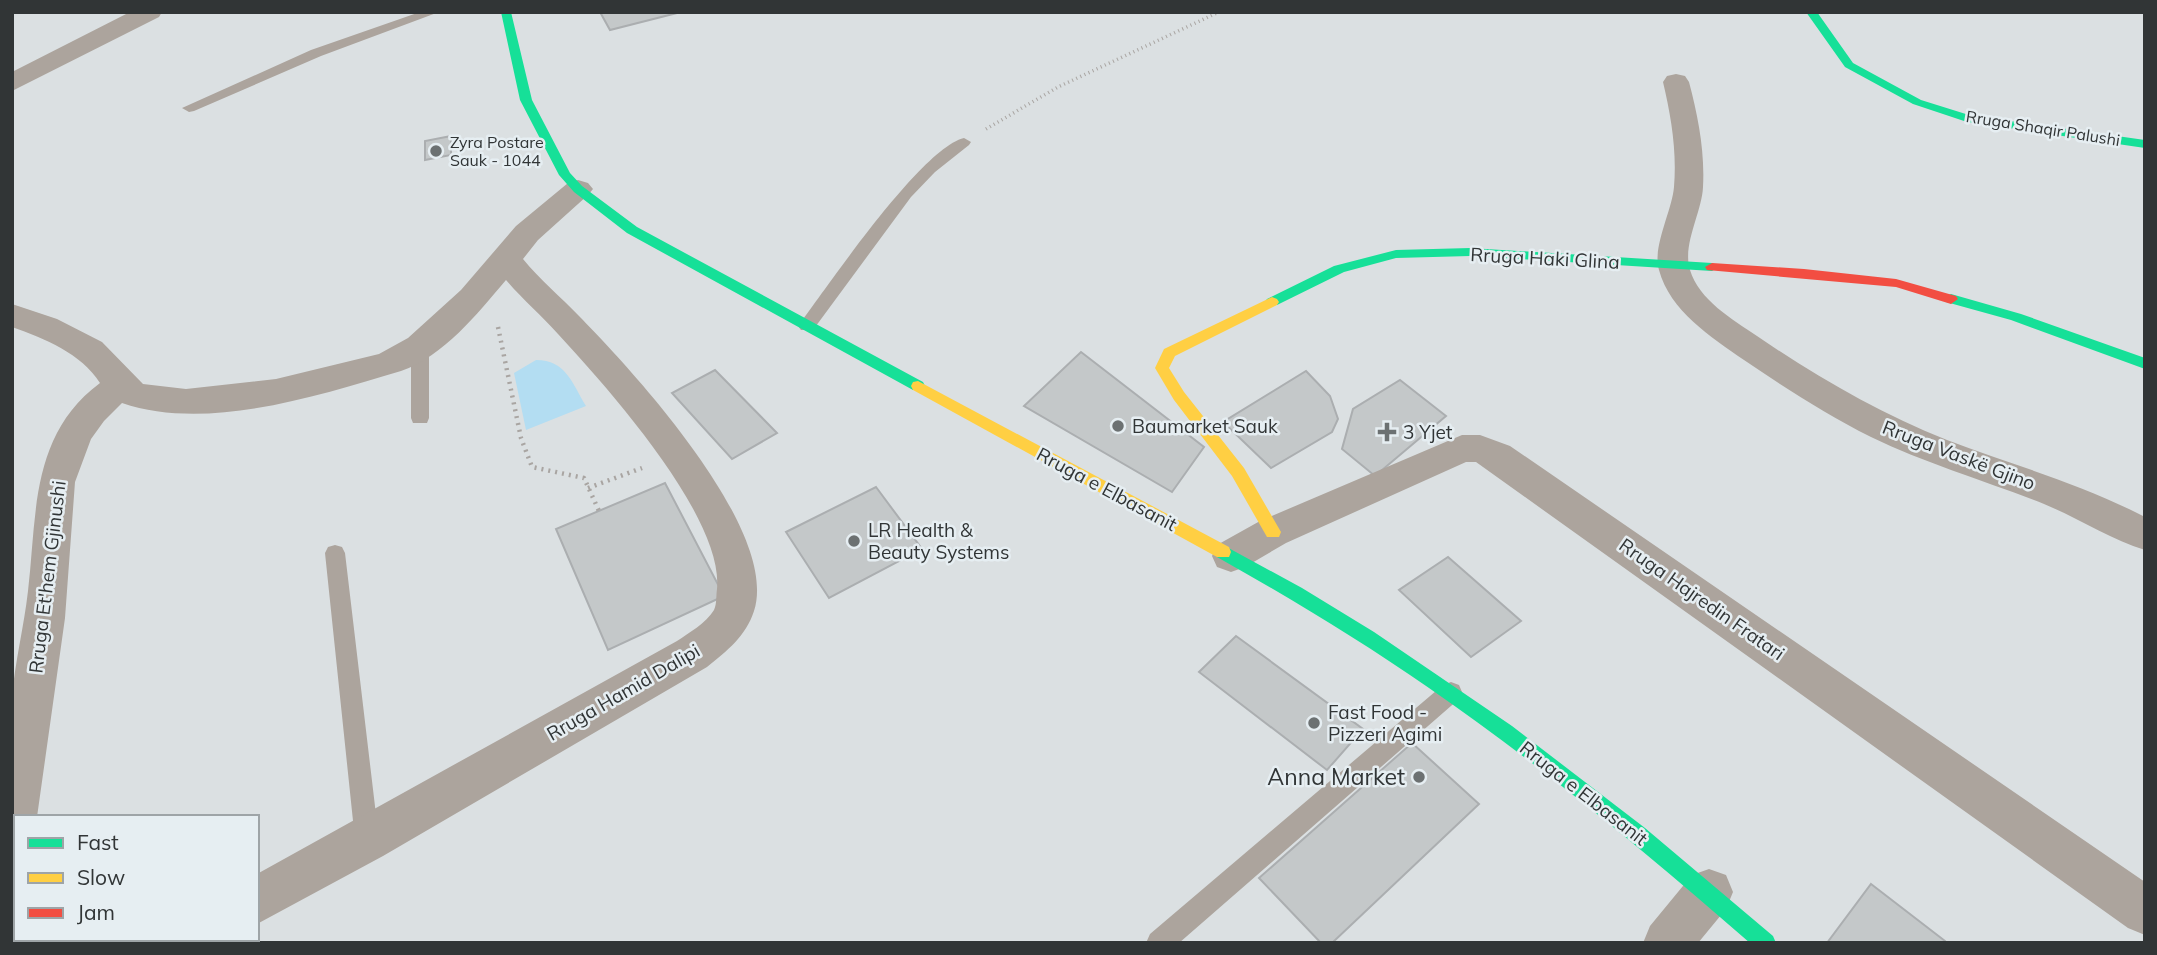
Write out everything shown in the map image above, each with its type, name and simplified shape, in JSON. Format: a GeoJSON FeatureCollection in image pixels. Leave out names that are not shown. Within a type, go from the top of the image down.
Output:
{"type":"FeatureCollection","features":[{"type":"Feature","properties":{"kind":"main road","name":"Rruga e Elbasanit"},"geometry":{"type":"LineString","coordinates":[[506,12],[526,100],[565,175],[578,189],[632,230],[1231,556],[1451,692],[1562,774],[1709,892],[1766,943]]}},
{"type":"Feature","properties":{"kind":"main road","name":"Rruga Shaqir Palushi"},"geometry":{"type":"LineString","coordinates":[[1811,12],[1849,65],[1917,102],[1967,118],[2145,144]]}},
{"type":"Feature","properties":{"kind":"main road","name":"Rruga Haki Glina"},"geometry":{"type":"LineString","coordinates":[[1273,532],[1261,506],[1240,474],[1170,385],[1162,368],[1169,353],[1339,269],[1396,254],[1470,252],[1896,283],[2021,318],[2145,364]]}},
{"type":"Feature","properties":{"kind":"street"},"geometry":{"type":"LineString","coordinates":[[12,83],[150,12]]}},
{"type":"Feature","properties":{"kind":"street"},"geometry":{"type":"LineString","coordinates":[[1672,265],[1687,202],[1690,151],[1676,82]]}},
{"type":"Feature","properties":{"kind":"street"},"geometry":{"type":"LineString","coordinates":[[12,315],[57,334],[99,357],[120,387],[150,398],[182,400],[268,393],[399,359],[420,347],[497,270],[527,233],[578,189]]}},
{"type":"Feature","properties":{"kind":"street","name":"Rruga Vaskë Gjino"},"geometry":{"type":"LineString","coordinates":[[1672,265],[1682,291],[1699,308],[1732,335],[1815,392],[1905,437],[2022,479],[2145,535]]}},
{"type":"Feature","properties":{"kind":"street","name":"Rruga Hamid Dalipi"},"geometry":{"type":"LineString","coordinates":[[259,899],[692,654],[718,635],[735,608],[737,568],[729,540],[719,518],[647,412],[566,322],[519,277],[497,270]]}},
{"type":"Feature","properties":{"kind":"street","name":"Rruga Et'hem Gjinushi"},"geometry":{"type":"LineString","coordinates":[[14,815],[48,588],[53,497],[62,465],[76,433],[97,404],[120,387]]}},
{"type":"Feature","properties":{"kind":"street","name":"Rruga Hajredin Fratari"},"geometry":{"type":"LineString","coordinates":[[1231,556],[1273,532],[1462,449],[1480,448],[1497,456],[2145,911]]}},
{"type":"Feature","properties":{"kind":"street"},"geometry":{"type":"LineString","coordinates":[[1667,943],[1709,892]]}},
{"type":"Feature","properties":{"kind":"lane"},"geometry":{"type":"LineString","coordinates":[[189,108],[316,53],[433,12]]}},
{"type":"Feature","properties":{"kind":"lane"},"geometry":{"type":"LineString","coordinates":[[807,326],[906,194],[930,169],[964,142]]}},
{"type":"Feature","properties":{"kind":"lane"},"geometry":{"type":"LineString","coordinates":[[420,347],[420,418]]}},
{"type":"Feature","properties":{"kind":"lane"},"geometry":{"type":"LineString","coordinates":[[335,553],[367,840]]}},
{"type":"Feature","properties":{"kind":"lane"},"geometry":{"type":"LineString","coordinates":[[1158,943],[1451,692]]}},
{"type":"Feature","properties":{"kind":"path"},"geometry":{"type":"LineString","coordinates":[[964,142],[1058,88],[1219,12]]}},
{"type":"Feature","properties":{"kind":"path"},"geometry":{"type":"LineString","coordinates":[[497,270],[521,438],[532,467],[584,478],[599,511]]}},
{"type":"Feature","properties":{"kind":"path"},"geometry":{"type":"LineString","coordinates":[[588,488],[638,469]]}},
{"type":"Feature","properties":{"kind":"shaded area"},"geometry":{"type":"Polygon","coordinates":[[[536,360],[561,368],[586,406],[526,430],[514,373],[536,360]]]}},
{"type":"Feature","properties":{"kind":"building"},"geometry":{"type":"Polygon","coordinates":[[[600,12],[681,12],[610,30],[600,12]]]}},
{"type":"Feature","properties":{"kind":"building"},"geometry":{"type":"Polygon","coordinates":[[[451,136],[451,155],[425,160],[425,141],[451,136]]]}},
{"type":"Feature","properties":{"kind":"building","name":"Baumarket Sauk"},"geometry":{"type":"Polygon","coordinates":[[[1081,352],[1204,447],[1172,492],[1024,406],[1081,352]]]}},
{"type":"Feature","properties":{"kind":"building"},"geometry":{"type":"Polygon","coordinates":[[[715,370],[777,433],[732,459],[672,393],[715,370]]]}},
{"type":"Feature","properties":{"kind":"building"},"geometry":{"type":"Polygon","coordinates":[[[1306,371],[1330,396],[1338,419],[1332,432],[1271,468],[1223,422],[1306,371]]]}},
{"type":"Feature","properties":{"kind":"building","name":"3 Yjet"},"geometry":{"type":"Polygon","coordinates":[[[1400,380],[1446,416],[1375,476],[1342,449],[1353,409],[1400,380]]]}},
{"type":"Feature","properties":{"kind":"building"},"geometry":{"type":"Polygon","coordinates":[[[665,483],[724,596],[608,650],[556,529],[665,483]]]}},
{"type":"Feature","properties":{"kind":"building","name":"LR Health & Beauty Systems"},"geometry":{"type":"Polygon","coordinates":[[[876,487],[922,549],[829,598],[786,532],[876,487]]]}},
{"type":"Feature","properties":{"kind":"building"},"geometry":{"type":"Polygon","coordinates":[[[1448,557],[1521,621],[1471,657],[1399,590],[1448,557]]]}},
{"type":"Feature","properties":{"kind":"building"},"geometry":{"type":"Polygon","coordinates":[[[1236,636],[1363,729],[1327,770],[1199,672],[1236,636]]]}},
{"type":"Feature","properties":{"kind":"building"},"geometry":{"type":"Polygon","coordinates":[[[1412,743],[1479,804],[1332,943],[1321,943],[1259,878],[1412,743]]]}},
{"type":"Feature","properties":{"kind":"building"},"geometry":{"type":"Polygon","coordinates":[[[1871,884],[1945,941],[1944,943],[1827,943],[1871,884]]]}},
{"type":"Feature","properties":{"kind":"traffic: fast"},"geometry":{"type":"LineString","coordinates":[[506,12],[526,100],[565,175],[578,189],[632,230],[918,386]]}},
{"type":"Feature","properties":{"kind":"traffic: fast"},"geometry":{"type":"LineString","coordinates":[[1811,12],[1849,65],[1917,102],[1967,118],[2145,144]]}},
{"type":"Feature","properties":{"kind":"traffic: fast"},"geometry":{"type":"LineString","coordinates":[[1272,302],[1339,269],[1396,254],[1470,252],[1712,267]]}},
{"type":"Feature","properties":{"kind":"traffic: fast"},"geometry":{"type":"LineString","coordinates":[[1951,299],[2016,317],[2145,364]]}},
{"type":"Feature","properties":{"kind":"traffic: fast"},"geometry":{"type":"LineString","coordinates":[[1223,552],[1368,637],[1505,732],[1638,835],[1766,943]]}},
{"type":"Feature","properties":{"kind":"traffic: slow"},"geometry":{"type":"LineString","coordinates":[[1272,302],[1169,353],[1162,368],[1179,396],[1238,472],[1273,532]]}},
{"type":"Feature","properties":{"kind":"traffic: slow"},"geometry":{"type":"LineString","coordinates":[[918,386],[1223,552]]}},
{"type":"Feature","properties":{"kind":"traffic: jam"},"geometry":{"type":"LineString","coordinates":[[1712,267],[1896,283],[1951,299]]}},
{"type":"Feature","properties":{"kind":"place","name":"Zyra Postare Sauk - 1044"},"geometry":{"type":"Point","coordinates":[436,151]}},
{"type":"Feature","properties":{"kind":"place","name":"Baumarket Sauk"},"geometry":{"type":"Point","coordinates":[1118,426]}},
{"type":"Feature","properties":{"kind":"place","name":"3 Yjet"},"geometry":{"type":"Point","coordinates":[1387,432]}},
{"type":"Feature","properties":{"kind":"place","name":"LR Health & Beauty Systems"},"geometry":{"type":"Point","coordinates":[854,541]}},
{"type":"Feature","properties":{"kind":"place","name":"Fast Food - Pizzeri Agimi"},"geometry":{"type":"Point","coordinates":[1314,723]}},
{"type":"Feature","properties":{"kind":"place","name":"Anna Market"},"geometry":{"type":"Point","coordinates":[1419,777]}}]}
